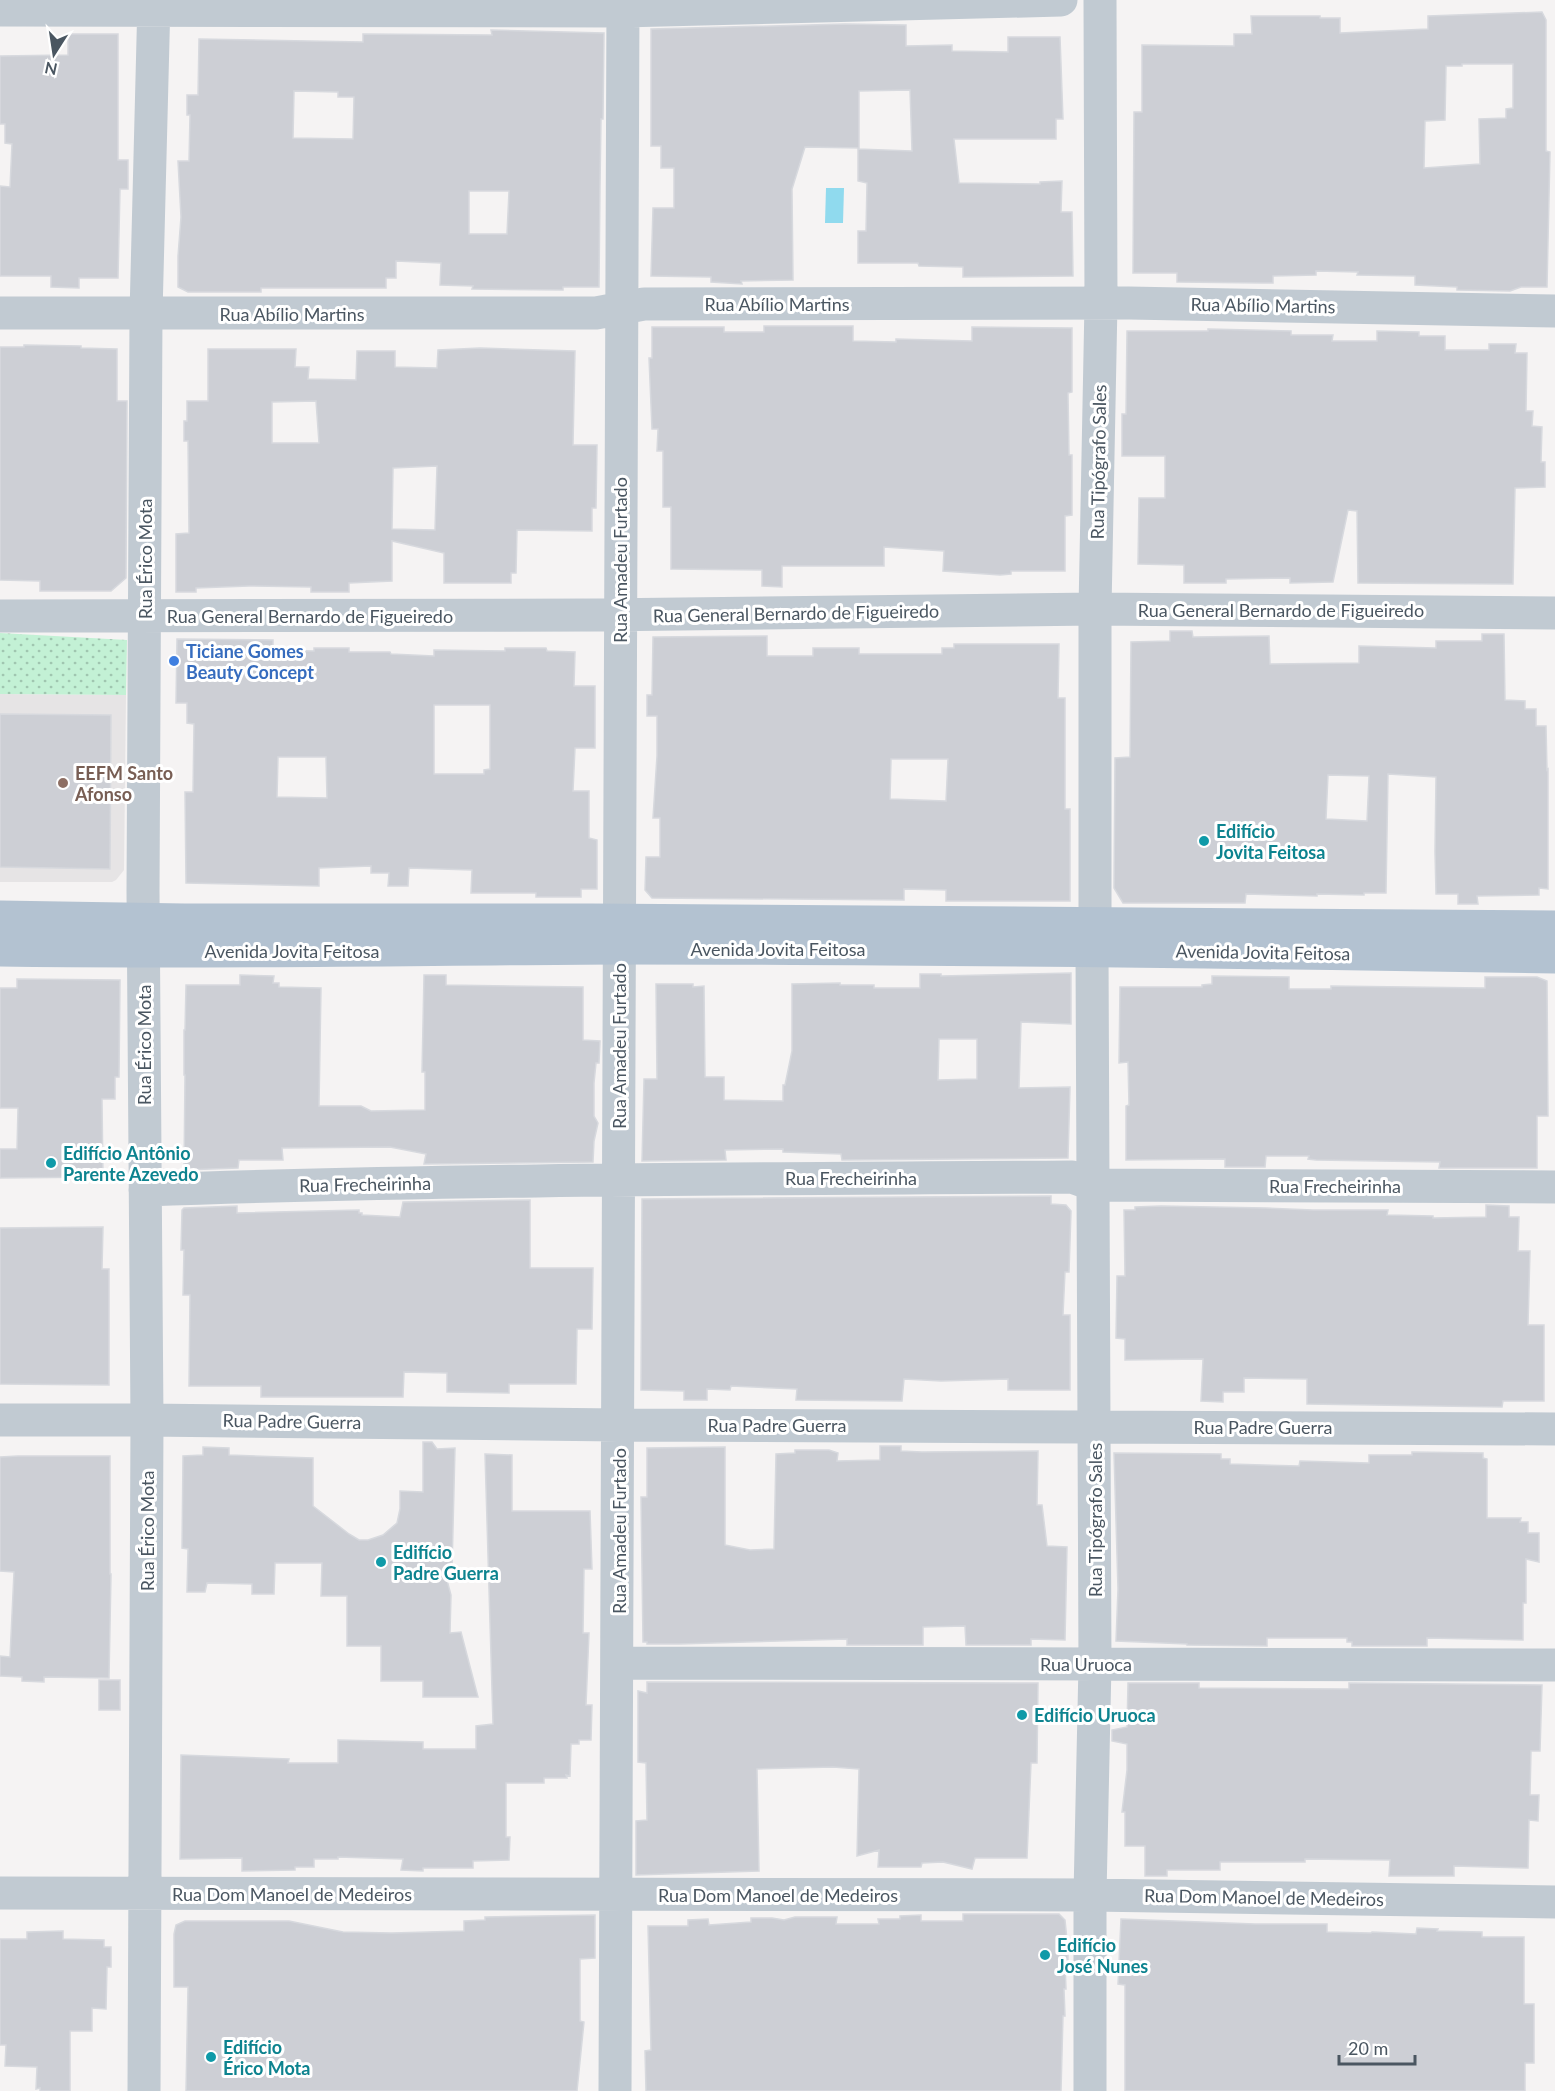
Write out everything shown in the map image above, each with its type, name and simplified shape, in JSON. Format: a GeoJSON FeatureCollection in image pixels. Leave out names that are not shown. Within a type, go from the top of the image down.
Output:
{"type":"FeatureCollection","features":[{"type":"Feature","properties":{"kind":"main road","name":"Avenida Jovita Feitosa"},"geometry":{"type":"LineString","coordinates":[[0,917],[144,919],[619,935],[1093,936],[1555,927]]}},
{"type":"Feature","properties":{"kind":"main road","name":"Avenida Jovita Feitosa"},"geometry":{"type":"LineString","coordinates":[[0,950],[144,952],[619,935]]}},
{"type":"Feature","properties":{"kind":"main road","name":"Avenida Jovita Feitosa"},"geometry":{"type":"LineString","coordinates":[[1093,936],[1555,957]]}},
{"type":"Feature","properties":{"kind":"street"},"geometry":{"type":"LineString","coordinates":[[0,10],[153,5],[358,9],[1060,0]]}},
{"type":"Feature","properties":{"kind":"street","name":"Rua Tipógrafo Sales"},"geometry":{"type":"LineString","coordinates":[[1090,2091],[1090,1895],[1095,1664],[1093,936],[1095,609],[1101,303],[1100,0]]}},
{"type":"Feature","properties":{"kind":"street","name":"Rua Érico Mota"},"geometry":{"type":"LineString","coordinates":[[144,2091],[147,1420],[144,952],[146,314],[153,5]]}},
{"type":"Feature","properties":{"kind":"street","name":"Rua Amadeu Furtado"},"geometry":{"type":"LineString","coordinates":[[615,2091],[620,1425],[618,1179],[622,6]]}},
{"type":"Feature","properties":{"kind":"street","name":"Rua Abílio Martins"},"geometry":{"type":"LineString","coordinates":[[0,313],[602,313],[621,307],[644,304],[1101,303],[1555,311]]}},
{"type":"Feature","properties":{"kind":"street","name":"Rua General Bernardo de Figueiredo"},"geometry":{"type":"LineString","coordinates":[[0,616],[620,615],[1095,609],[1555,613]]}},
{"type":"Feature","properties":{"kind":"street","name":"Rua Frecheirinha"},"geometry":{"type":"LineString","coordinates":[[145,1190],[618,1179],[1072,1177],[1094,1185],[1555,1187]]}},
{"type":"Feature","properties":{"kind":"street","name":"Rua Padre Guerra"},"geometry":{"type":"LineString","coordinates":[[0,1420],[1555,1429]]}},
{"type":"Feature","properties":{"kind":"street","name":"Rua Uruoca"},"geometry":{"type":"LineString","coordinates":[[617,1663],[1555,1665]]}},
{"type":"Feature","properties":{"kind":"street","name":"Rua Dom Manoel de Medeiros"},"geometry":{"type":"LineString","coordinates":[[0,1893],[1090,1895],[1555,1902]]}},
{"type":"Feature","properties":{"kind":"shaded area","name":"EEFM Santo Afonso"},"geometry":{"type":"Polygon","coordinates":[[[0,694],[126,695],[124,870],[116,880],[112,882],[0,882],[0,694]]]}},
{"type":"Feature","properties":{"kind":"green space"},"geometry":{"type":"Polygon","coordinates":[[[0,633],[127,640],[126,695],[0,694],[0,633]]]}},
{"type":"Feature","properties":{"kind":"water"},"geometry":{"type":"Polygon","coordinates":[[[826,188],[844,188],[843,223],[825,223],[826,188]]]}},
{"type":"Feature","properties":{"kind":"building"},"geometry":{"type":"Polygon","coordinates":[[[1542,12],[1546,20],[1546,151],[1550,152],[1547,287],[1521,287],[1510,291],[1457,290],[1457,287],[1415,285],[1415,276],[1357,275],[1358,272],[1316,271],[1316,275],[1273,276],[1273,283],[1177,282],[1177,273],[1133,273],[1134,112],[1142,112],[1142,45],[1234,46],[1234,34],[1252,34],[1251,16],[1340,18],[1340,33],[1428,29],[1428,16],[1542,12]],[[1513,64],[1446,66],[1445,120],[1425,121],[1424,168],[1480,164],[1479,119],[1506,118],[1506,109],[1513,108],[1513,64]]]}},
{"type":"Feature","properties":{"kind":"building"},"geometry":{"type":"Polygon","coordinates":[[[845,24],[906,25],[906,46],[952,45],[952,51],[1008,52],[1008,37],[1060,37],[1063,119],[1056,119],[1056,139],[954,139],[959,183],[1040,184],[1040,182],[1062,181],[1061,212],[1072,212],[1073,276],[963,277],[963,267],[919,266],[918,263],[858,263],[858,231],[866,231],[867,183],[858,181],[858,149],[912,151],[910,90],[859,91],[859,148],[805,147],[792,189],[793,280],[741,281],[742,284],[711,282],[711,277],[651,276],[653,208],[674,208],[674,168],[661,168],[661,146],[651,146],[651,29],[845,24]]]}},
{"type":"Feature","properties":{"kind":"building"},"geometry":{"type":"Polygon","coordinates":[[[491,30],[604,33],[599,287],[563,287],[563,290],[472,289],[473,286],[440,285],[441,263],[396,261],[396,278],[386,278],[386,288],[261,288],[261,292],[188,292],[178,287],[181,217],[178,161],[189,161],[190,115],[187,115],[187,95],[198,95],[199,39],[363,42],[363,34],[492,35],[491,30]],[[294,91],[293,138],[353,139],[354,97],[338,97],[338,92],[294,91]],[[469,191],[469,234],[507,234],[509,191],[469,191]]]}},
{"type":"Feature","properties":{"kind":"building"},"geometry":{"type":"Polygon","coordinates":[[[68,34],[118,34],[118,160],[128,160],[128,189],[120,189],[118,278],[79,278],[79,288],[51,287],[51,276],[0,276],[0,186],[10,187],[12,144],[5,143],[5,124],[0,124],[0,56],[68,55],[68,34]]]}},
{"type":"Feature","properties":{"kind":"building"},"geometry":{"type":"Polygon","coordinates":[[[764,326],[853,326],[853,341],[896,342],[896,339],[972,341],[972,327],[1072,328],[1072,392],[1068,393],[1069,455],[1072,455],[1072,515],[1065,516],[1065,571],[1011,571],[1011,574],[1000,575],[943,571],[944,551],[884,547],[884,566],[782,566],[782,587],[762,586],[762,570],[671,569],[671,507],[663,507],[663,451],[657,451],[658,429],[652,429],[649,358],[652,358],[652,327],[724,327],[724,332],[764,332],[764,326]]]}},
{"type":"Feature","properties":{"kind":"building"},"geometry":{"type":"Polygon","coordinates":[[[1208,329],[1291,331],[1291,335],[1333,335],[1332,341],[1377,341],[1377,331],[1419,332],[1419,336],[1445,336],[1445,350],[1489,350],[1489,344],[1516,344],[1515,353],[1527,353],[1526,411],[1533,411],[1532,426],[1542,427],[1541,462],[1545,462],[1545,487],[1515,488],[1513,584],[1358,583],[1357,511],[1348,510],[1333,582],[1290,583],[1290,578],[1226,579],[1226,583],[1184,583],[1184,565],[1138,564],[1139,498],[1165,498],[1165,456],[1122,456],[1122,414],[1126,414],[1127,331],[1208,331],[1208,329]]]}},
{"type":"Feature","properties":{"kind":"building"},"geometry":{"type":"Polygon","coordinates":[[[24,345],[117,349],[117,401],[127,401],[126,578],[111,591],[40,591],[40,581],[0,580],[0,347],[24,347],[24,345]]]}},
{"type":"Feature","properties":{"kind":"building"},"geometry":{"type":"Polygon","coordinates":[[[480,348],[575,351],[573,445],[597,445],[596,508],[592,508],[592,531],[517,530],[516,573],[511,573],[511,583],[444,583],[444,553],[392,541],[392,581],[349,583],[349,592],[311,592],[311,587],[249,586],[196,588],[196,592],[176,592],[176,534],[189,533],[188,441],[184,441],[184,421],[187,421],[187,401],[208,401],[208,349],[296,349],[295,367],[309,367],[308,379],[356,380],[357,351],[395,351],[395,367],[437,368],[438,350],[480,348]],[[316,401],[272,402],[272,443],[319,443],[316,401]],[[437,466],[393,468],[392,529],[435,530],[437,466]]]}},
{"type":"Feature","properties":{"kind":"building"},"geometry":{"type":"Polygon","coordinates":[[[1170,631],[1192,631],[1193,637],[1269,636],[1270,664],[1359,663],[1359,646],[1436,648],[1436,641],[1482,641],[1482,634],[1504,634],[1505,700],[1525,701],[1525,709],[1536,709],[1536,726],[1546,726],[1548,889],[1539,888],[1539,895],[1477,896],[1478,904],[1458,904],[1458,894],[1436,894],[1436,777],[1388,774],[1386,893],[1317,894],[1317,896],[1246,894],[1245,903],[1123,903],[1114,888],[1115,758],[1130,757],[1131,642],[1170,641],[1170,631]],[[1328,775],[1326,819],[1367,821],[1369,776],[1328,775]]]}},
{"type":"Feature","properties":{"kind":"building"},"geometry":{"type":"Polygon","coordinates":[[[767,636],[767,656],[813,656],[813,648],[859,648],[859,654],[942,654],[942,648],[954,648],[954,644],[1059,644],[1058,698],[1065,698],[1065,809],[1070,809],[1070,901],[946,901],[946,890],[904,889],[904,900],[652,898],[645,890],[646,857],[660,857],[660,818],[653,818],[657,716],[647,716],[647,695],[652,695],[653,637],[767,636]],[[891,759],[890,799],[946,801],[948,759],[891,759]]]}},
{"type":"Feature","properties":{"kind":"building"},"geometry":{"type":"Polygon","coordinates":[[[177,639],[273,640],[273,650],[314,651],[314,648],[349,648],[349,652],[390,652],[391,654],[434,656],[434,650],[505,651],[505,648],[546,648],[547,651],[575,652],[574,686],[595,686],[595,748],[575,748],[573,791],[589,791],[589,838],[597,840],[597,889],[581,889],[581,897],[536,897],[536,893],[471,893],[472,870],[409,868],[408,886],[388,886],[389,873],[371,873],[371,866],[319,868],[319,886],[186,883],[185,792],[193,792],[194,724],[187,723],[187,703],[176,703],[177,639]],[[434,705],[434,774],[484,774],[484,770],[490,769],[490,705],[434,705]],[[278,757],[277,797],[327,798],[326,757],[278,757]]]}},
{"type":"Feature","properties":{"kind":"building","name":"EEFM Santo Afonso"},"geometry":{"type":"Polygon","coordinates":[[[0,714],[111,715],[110,869],[0,867],[0,714]]]}},
{"type":"Feature","properties":{"kind":"building"},"geometry":{"type":"Polygon","coordinates":[[[1071,973],[1071,1024],[1021,1022],[1019,1088],[1070,1087],[1068,1158],[842,1160],[841,1154],[783,1152],[783,1149],[725,1150],[726,1160],[642,1161],[644,1079],[657,1079],[656,984],[704,986],[705,1077],[724,1077],[724,1100],[783,1101],[783,1085],[785,1085],[792,1051],[792,984],[840,983],[840,985],[874,985],[874,988],[920,988],[920,974],[941,974],[941,976],[1071,973]],[[939,1039],[938,1080],[977,1079],[977,1039],[939,1039]]]}},
{"type":"Feature","properties":{"kind":"building"},"geometry":{"type":"Polygon","coordinates":[[[240,975],[274,976],[273,983],[279,983],[279,987],[321,988],[319,1106],[361,1106],[371,1111],[425,1110],[425,1072],[422,1072],[424,975],[446,975],[446,985],[583,987],[583,1040],[600,1041],[599,1063],[596,1063],[594,1083],[594,1116],[598,1123],[593,1162],[424,1164],[426,1154],[390,1147],[282,1148],[283,1160],[239,1160],[238,1168],[184,1170],[186,985],[240,985],[240,975]]]}},
{"type":"Feature","properties":{"kind":"building"},"geometry":{"type":"Polygon","coordinates":[[[1212,976],[1289,977],[1289,989],[1331,989],[1331,986],[1485,988],[1485,977],[1537,977],[1547,981],[1548,1116],[1537,1116],[1537,1168],[1439,1168],[1440,1162],[1316,1160],[1308,1159],[1309,1156],[1266,1156],[1265,1167],[1225,1167],[1225,1159],[1126,1160],[1126,1106],[1129,1105],[1128,1062],[1119,1063],[1120,987],[1202,987],[1202,985],[1212,984],[1212,976]]]}},
{"type":"Feature","properties":{"kind":"building"},"geometry":{"type":"Polygon","coordinates":[[[17,979],[120,980],[119,1077],[115,1077],[115,1099],[102,1099],[103,1177],[0,1178],[0,1149],[17,1149],[18,1108],[0,1108],[0,988],[17,988],[17,979]]]}},
{"type":"Feature","properties":{"kind":"building"},"geometry":{"type":"Polygon","coordinates":[[[1051,1196],[1051,1204],[1066,1205],[1071,1211],[1069,1272],[1065,1272],[1063,1315],[1070,1315],[1070,1390],[1008,1390],[1008,1379],[941,1381],[904,1379],[902,1401],[796,1400],[797,1389],[731,1386],[730,1390],[707,1389],[707,1400],[684,1400],[684,1391],[641,1390],[642,1199],[1051,1196]]]}},
{"type":"Feature","properties":{"kind":"building"},"geometry":{"type":"Polygon","coordinates":[[[530,1200],[530,1268],[593,1268],[592,1329],[577,1329],[576,1384],[509,1384],[509,1393],[447,1392],[447,1373],[404,1372],[403,1397],[261,1397],[261,1386],[189,1386],[190,1295],[183,1295],[184,1250],[181,1250],[182,1210],[184,1208],[237,1206],[237,1213],[359,1210],[362,1215],[400,1217],[403,1202],[530,1200]]]}},
{"type":"Feature","properties":{"kind":"building"},"geometry":{"type":"Polygon","coordinates":[[[1486,1205],[1509,1206],[1509,1217],[1519,1217],[1518,1251],[1530,1251],[1528,1325],[1544,1325],[1544,1401],[1503,1401],[1502,1407],[1307,1404],[1307,1379],[1244,1378],[1244,1392],[1223,1392],[1223,1402],[1201,1401],[1203,1359],[1125,1360],[1125,1339],[1116,1338],[1117,1276],[1125,1276],[1124,1210],[1135,1210],[1135,1207],[1161,1206],[1388,1210],[1387,1215],[1433,1216],[1433,1218],[1486,1217],[1486,1205]]]}},
{"type":"Feature","properties":{"kind":"building"},"geometry":{"type":"Polygon","coordinates":[[[103,1227],[102,1269],[109,1269],[109,1385],[0,1384],[0,1228],[103,1227]]]}},
{"type":"Feature","properties":{"kind":"building"},"geometry":{"type":"Polygon","coordinates":[[[423,1442],[432,1442],[437,1449],[455,1448],[452,1569],[444,1569],[451,1595],[450,1633],[461,1632],[478,1697],[423,1697],[423,1681],[381,1681],[381,1646],[347,1646],[347,1596],[321,1596],[322,1563],[275,1563],[274,1594],[252,1594],[252,1584],[207,1583],[205,1592],[187,1592],[188,1549],[182,1548],[183,1456],[203,1455],[203,1447],[229,1448],[229,1455],[313,1458],[313,1506],[349,1534],[359,1540],[368,1540],[383,1535],[397,1523],[400,1491],[423,1492],[423,1442]]]}},
{"type":"Feature","properties":{"kind":"building"},"geometry":{"type":"Polygon","coordinates":[[[880,1446],[901,1446],[901,1451],[922,1452],[1038,1451],[1037,1505],[1042,1505],[1047,1546],[1067,1547],[1065,1640],[1031,1639],[1031,1645],[966,1645],[965,1626],[923,1627],[923,1645],[847,1645],[847,1639],[679,1644],[643,1642],[641,1497],[647,1497],[647,1448],[725,1447],[725,1545],[750,1550],[774,1549],[776,1454],[795,1453],[795,1450],[829,1450],[838,1453],[837,1461],[880,1460],[880,1446]]]}},
{"type":"Feature","properties":{"kind":"building"},"geometry":{"type":"Polygon","coordinates":[[[1412,1452],[1483,1453],[1483,1458],[1487,1459],[1487,1518],[1521,1518],[1520,1522],[1528,1522],[1528,1533],[1539,1533],[1539,1562],[1526,1559],[1523,1640],[1427,1638],[1427,1646],[1352,1646],[1352,1642],[1347,1642],[1347,1638],[1267,1638],[1267,1646],[1116,1641],[1118,1589],[1114,1453],[1221,1454],[1221,1459],[1230,1459],[1230,1464],[1299,1466],[1300,1461],[1369,1463],[1369,1455],[1412,1455],[1412,1452]]]}},
{"type":"Feature","properties":{"kind":"building"},"geometry":{"type":"Polygon","coordinates":[[[485,1454],[512,1455],[512,1511],[590,1511],[592,1569],[584,1569],[583,1633],[589,1633],[586,1705],[592,1705],[591,1740],[579,1740],[579,1744],[571,1744],[570,1776],[566,1775],[567,1778],[544,1778],[544,1783],[506,1783],[506,1837],[510,1837],[509,1860],[473,1861],[473,1868],[423,1868],[423,1871],[401,1870],[403,1859],[338,1857],[338,1859],[314,1859],[314,1867],[295,1867],[295,1870],[242,1871],[242,1858],[180,1859],[181,1755],[289,1759],[288,1763],[338,1763],[338,1740],[423,1742],[423,1749],[476,1749],[476,1726],[493,1724],[485,1454]]]}},
{"type":"Feature","properties":{"kind":"building"},"geometry":{"type":"Polygon","coordinates":[[[110,1456],[109,1678],[44,1677],[44,1682],[22,1681],[22,1677],[0,1676],[0,1656],[10,1657],[14,1572],[0,1571],[0,1457],[110,1456]]]}},
{"type":"Feature","properties":{"kind":"building"},"geometry":{"type":"Polygon","coordinates":[[[99,1680],[120,1680],[120,1710],[99,1710],[99,1680]]]}},
{"type":"Feature","properties":{"kind":"building"},"geometry":{"type":"Polygon","coordinates":[[[647,1682],[1038,1683],[1037,1763],[1031,1763],[1027,1858],[975,1858],[972,1869],[943,1862],[922,1863],[921,1867],[878,1867],[879,1850],[857,1856],[859,1769],[833,1767],[757,1769],[759,1871],[636,1875],[636,1821],[647,1820],[646,1763],[638,1762],[638,1691],[647,1693],[647,1682]]]}},
{"type":"Feature","properties":{"kind":"building"},"geometry":{"type":"Polygon","coordinates":[[[1128,1683],[1199,1683],[1199,1688],[1349,1689],[1349,1683],[1542,1685],[1540,1751],[1531,1751],[1530,1795],[1539,1795],[1538,1821],[1529,1820],[1528,1868],[1454,1866],[1454,1876],[1389,1876],[1390,1860],[1305,1859],[1305,1862],[1220,1862],[1220,1870],[1167,1870],[1167,1876],[1145,1876],[1145,1846],[1125,1846],[1125,1812],[1122,1812],[1127,1770],[1127,1744],[1112,1741],[1112,1730],[1127,1727],[1128,1683]]]}},
{"type":"Feature","properties":{"kind":"building"},"geometry":{"type":"Polygon","coordinates":[[[963,1914],[1059,1914],[1065,1920],[1068,1960],[1065,1964],[1061,2091],[646,2091],[645,2051],[651,2050],[648,1926],[688,1926],[688,1920],[708,1919],[709,1925],[751,1922],[751,1918],[784,1920],[795,1917],[837,1917],[836,1924],[879,1924],[878,1919],[900,1919],[900,1916],[921,1915],[921,1921],[963,1921],[963,1914]]]}},
{"type":"Feature","properties":{"kind":"building"},"geometry":{"type":"Polygon","coordinates":[[[595,1915],[595,1958],[580,1959],[580,2021],[584,2022],[577,2091],[186,2091],[188,1987],[174,1987],[174,1934],[176,1925],[185,1921],[289,1921],[343,1932],[392,1933],[464,1931],[464,1921],[485,1920],[485,1917],[595,1915]]]}},
{"type":"Feature","properties":{"kind":"building"},"geometry":{"type":"Polygon","coordinates":[[[1121,1919],[1327,1924],[1327,1932],[1416,1934],[1417,1928],[1482,1932],[1482,1937],[1524,1937],[1524,2004],[1534,2004],[1534,2063],[1525,2063],[1525,2091],[1125,2091],[1125,1985],[1118,1984],[1121,1919]]]}},
{"type":"Feature","properties":{"kind":"building"},"geometry":{"type":"Polygon","coordinates":[[[63,1931],[63,1939],[104,1940],[104,1947],[111,1947],[111,1967],[107,1967],[106,2009],[92,2008],[92,2031],[70,2031],[70,2091],[40,2091],[40,2088],[36,2089],[37,2067],[5,2066],[6,2045],[0,2045],[0,1939],[27,1939],[27,1932],[63,1931]]]}},
{"type":"Feature","properties":{"kind":"place","name":"Ticiane Gomes Beauty Concept"},"geometry":{"type":"Point","coordinates":[174,661]}},
{"type":"Feature","properties":{"kind":"place","name":"EEFM Santo Afonso"},"geometry":{"type":"Point","coordinates":[63,783]}},
{"type":"Feature","properties":{"kind":"place","name":"Edifício Jovita Feitosa"},"geometry":{"type":"Point","coordinates":[1204,841]}},
{"type":"Feature","properties":{"kind":"place","name":"Edifício Antônio Parente Azevedo"},"geometry":{"type":"Point","coordinates":[51,1163]}},
{"type":"Feature","properties":{"kind":"place","name":"Edifício Padre Guerra"},"geometry":{"type":"Point","coordinates":[381,1562]}},
{"type":"Feature","properties":{"kind":"place","name":"Edifício Uruoca"},"geometry":{"type":"Point","coordinates":[1022,1715]}},
{"type":"Feature","properties":{"kind":"place","name":"Edifício José Nunes"},"geometry":{"type":"Point","coordinates":[1045,1955]}},
{"type":"Feature","properties":{"kind":"place","name":"Edifício Érico Mota"},"geometry":{"type":"Point","coordinates":[211,2057]}}]}
